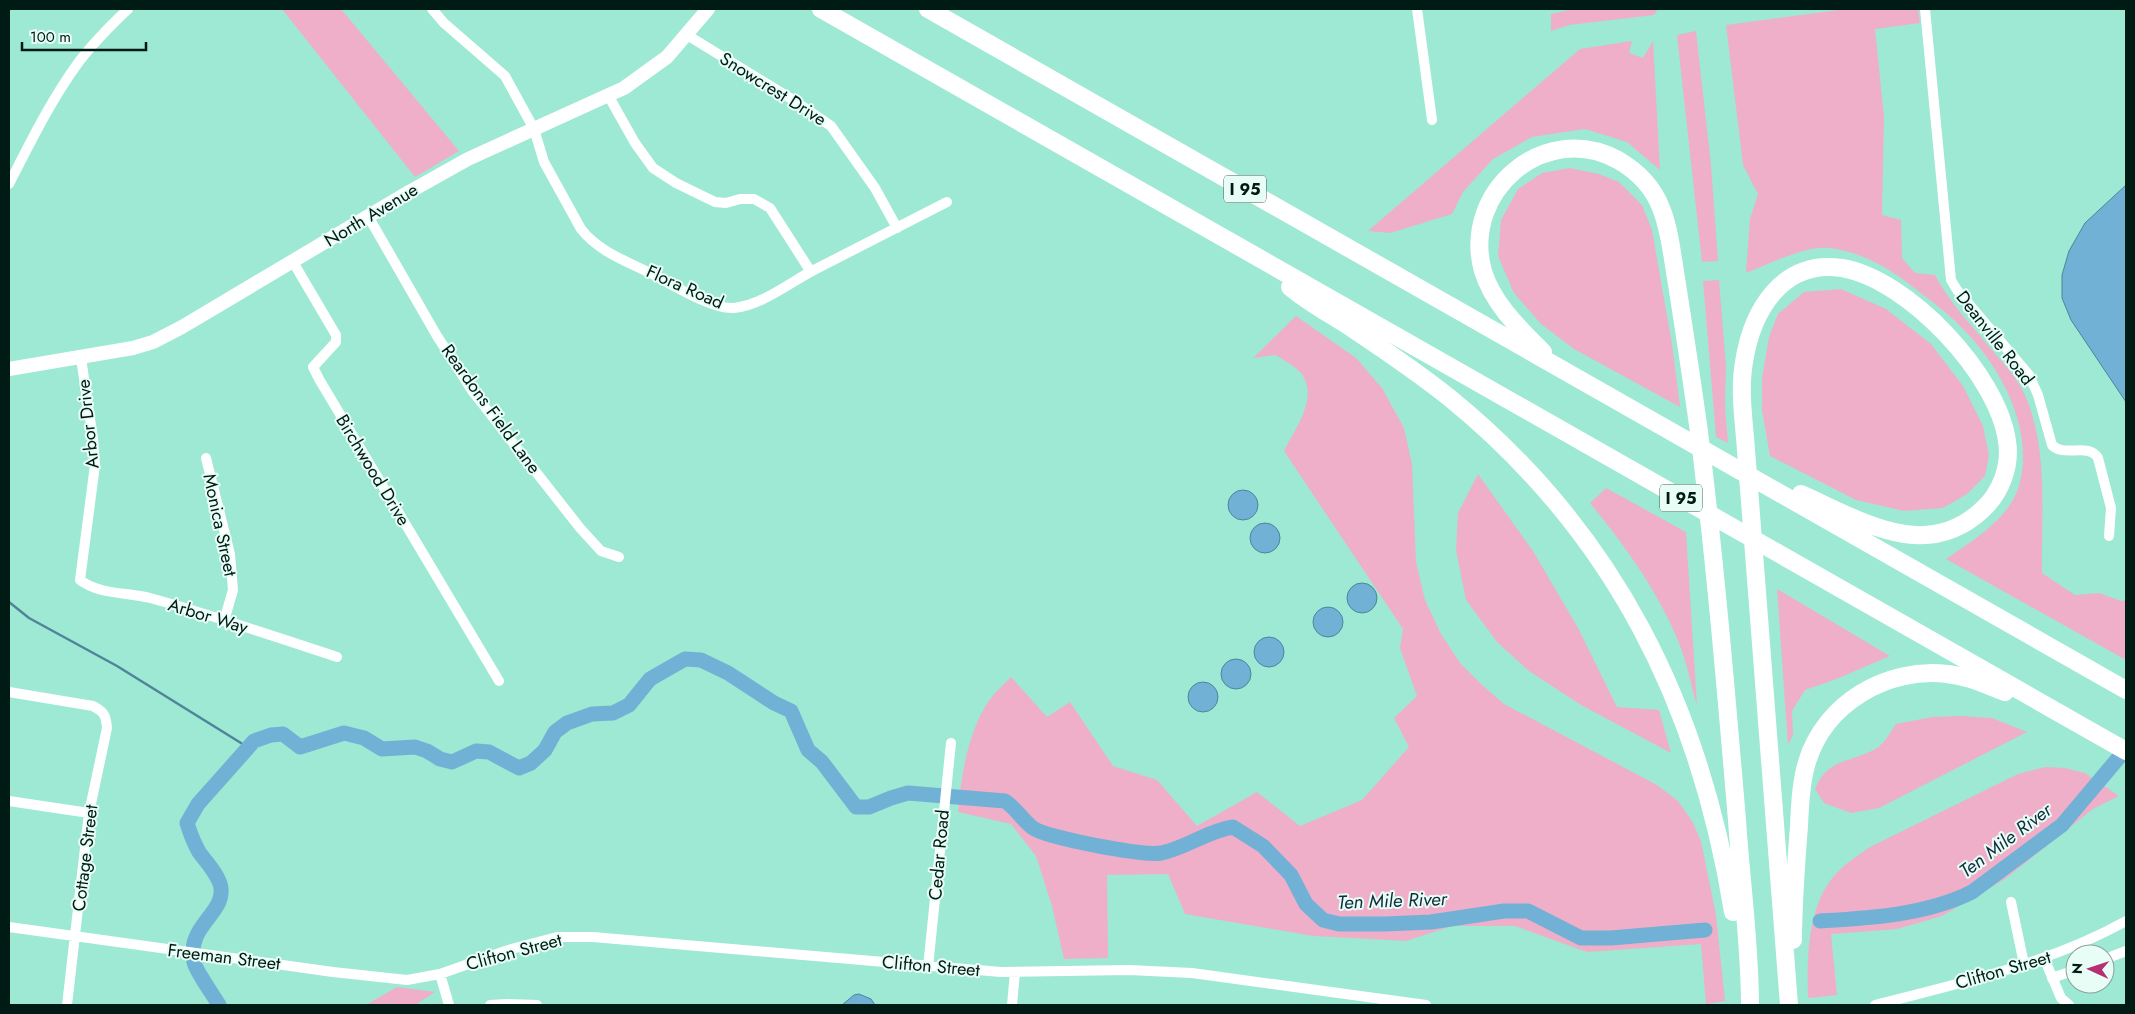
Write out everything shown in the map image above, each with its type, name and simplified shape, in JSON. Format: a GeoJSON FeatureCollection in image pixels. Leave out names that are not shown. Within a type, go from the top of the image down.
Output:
{"type":"FeatureCollection","features":[{"type":"Feature","properties":{"kind":"highway","name":"I 95"},"geometry":{"type":"LineString","coordinates":[[821,9],[2119,747]]}},
{"type":"Feature","properties":{"kind":"highway","name":"I 95"},"geometry":{"type":"LineString","coordinates":[[928,9],[2126,690]]}},
{"type":"Feature","properties":{"kind":"highway"},"geometry":{"type":"LineString","coordinates":[[1562,369],[1519,328],[1496,298],[1483,269],[1480,238],[1483,217],[1492,197],[1513,171],[1527,161],[1543,154],[1576,149],[1608,155],[1628,166],[1645,182],[1661,207],[1667,226],[1697,423],[1724,656],[1747,999]]}},
{"type":"Feature","properties":{"kind":"highway"},"geometry":{"type":"LineString","coordinates":[[1250,252],[1297,292],[1413,371],[1475,420],[1554,501],[1612,579],[1643,631],[1661,667],[1681,713],[1702,770],[1724,858],[1747,999]]}},
{"type":"Feature","properties":{"kind":"highway"},"geometry":{"type":"LineString","coordinates":[[1751,477],[1797,492],[1889,532],[1905,535],[1931,535],[1965,523],[1979,513],[1992,499],[2005,472],[2008,442],[1998,412],[1982,380],[1961,351],[1939,327],[1909,301],[1878,282],[1856,272],[1828,268],[1806,272],[1786,281],[1770,295],[1758,314],[1750,334],[1743,371],[1746,450],[1754,565],[1792,998]]}},
{"type":"Feature","properties":{"kind":"highway"},"geometry":{"type":"LineString","coordinates":[[1792,998],[1793,934],[1802,784],[1812,749],[1831,719],[1849,702],[1869,689],[1890,679],[1918,673],[1964,677],[2057,712]]}},
{"type":"Feature","properties":{"kind":"main road","name":"North Avenue"},"geometry":{"type":"LineString","coordinates":[[9,368],[81,358],[133,348],[153,342],[227,301],[368,216],[468,159],[624,88],[667,57],[708,9]]}},
{"type":"Feature","properties":{"kind":"street"},"geometry":{"type":"LineString","coordinates":[[9,184],[37,131],[77,64],[96,41],[128,9]]}},
{"type":"Feature","properties":{"kind":"street","name":"Flora Road"},"geometry":{"type":"LineString","coordinates":[[432,9],[444,24],[505,76],[534,129],[544,162],[588,239],[694,296],[718,305],[733,308],[761,300],[810,272],[947,202]]}},
{"type":"Feature","properties":{"kind":"street"},"geometry":{"type":"LineString","coordinates":[[1416,9],[1432,120]]}},
{"type":"Feature","properties":{"kind":"street","name":"Deanville Road"},"geometry":{"type":"LineString","coordinates":[[1925,9],[1952,280],[1957,290],[2029,375],[2038,395],[2052,445],[2060,450],[2088,451],[2095,454],[2098,458],[2110,499],[2112,516],[2109,536]]}},
{"type":"Feature","properties":{"kind":"street","name":"Snowcrest Drive"},"geometry":{"type":"LineString","coordinates":[[687,34],[798,103],[831,126],[874,188],[897,228]]}},
{"type":"Feature","properties":{"kind":"street"},"geometry":{"type":"LineString","coordinates":[[608,95],[653,168],[676,183],[715,202],[726,203],[754,198],[770,208],[810,272]]}},
{"type":"Feature","properties":{"kind":"street","name":"Reardons Field Lane"},"geometry":{"type":"LineString","coordinates":[[368,216],[437,336],[473,392],[580,528],[601,551],[619,558]]}},
{"type":"Feature","properties":{"kind":"street","name":"Birchwood Drive"},"geometry":{"type":"LineString","coordinates":[[293,262],[336,335],[336,342],[313,367],[500,681]]}},
{"type":"Feature","properties":{"kind":"street","name":"Arbor Drive"},"geometry":{"type":"LineString","coordinates":[[80,580],[95,465],[81,358]]}},
{"type":"Feature","properties":{"kind":"street","name":"Monica Street"},"geometry":{"type":"LineString","coordinates":[[206,458],[228,544],[232,571],[233,590],[224,621]]}},
{"type":"Feature","properties":{"kind":"street","name":"Arbor Way"},"geometry":{"type":"LineString","coordinates":[[80,580],[86,586],[104,591],[148,597],[337,657]]}},
{"type":"Feature","properties":{"kind":"street","name":"Cottage Street"},"geometry":{"type":"LineString","coordinates":[[9,692],[93,706],[104,712],[107,728],[89,813],[67,1005]]}},
{"type":"Feature","properties":{"kind":"street","name":"Cedar Road"},"geometry":{"type":"LineString","coordinates":[[928,967],[950,743]]}},
{"type":"Feature","properties":{"kind":"street"},"geometry":{"type":"LineString","coordinates":[[9,801],[89,813]]}},
{"type":"Feature","properties":{"kind":"street"},"geometry":{"type":"LineString","coordinates":[[2011,902],[2024,964]]}},
{"type":"Feature","properties":{"kind":"street","name":"Clifton Street"},"geometry":{"type":"LineString","coordinates":[[1875,1005],[1904,1002],[2044,958],[2104,934],[2126,921]]}},
{"type":"Feature","properties":{"kind":"street","name":"Freeman Street"},"geometry":{"type":"LineString","coordinates":[[9,928],[198,952],[378,978],[407,980],[440,974]]}},
{"type":"Feature","properties":{"kind":"street","name":"Clifton Street"},"geometry":{"type":"LineString","coordinates":[[440,974],[508,950],[558,937],[608,938],[928,967],[1015,972],[1129,970],[1183,972],[1426,1005]]}},
{"type":"Feature","properties":{"kind":"street"},"geometry":{"type":"LineString","coordinates":[[2044,958],[2061,998],[2070,1005]]}},
{"type":"Feature","properties":{"kind":"street"},"geometry":{"type":"LineString","coordinates":[[1012,1005],[1015,972]]}},
{"type":"Feature","properties":{"kind":"street","name":"Clifton Street"},"geometry":{"type":"LineString","coordinates":[[2052,978],[2065,973]]}},
{"type":"Feature","properties":{"kind":"street"},"geometry":{"type":"LineString","coordinates":[[440,974],[449,1005]]}},
{"type":"Feature","properties":{"kind":"street"},"geometry":{"type":"LineString","coordinates":[[490,1005],[537,1005]]}},
{"type":"Feature","properties":{"kind":"shaded area"},"geometry":{"type":"Polygon","coordinates":[[[282,9],[341,9],[459,151],[415,177],[282,9]]]}},
{"type":"Feature","properties":{"kind":"shaded area"},"geometry":{"type":"Polygon","coordinates":[[[1573,9],[1658,9],[1654,15],[1569,25],[1551,31],[1551,14],[1573,9]]]}},
{"type":"Feature","properties":{"kind":"shaded area"},"geometry":{"type":"Polygon","coordinates":[[[1846,9],[1918,9],[1920,23],[1875,29],[1884,117],[1882,215],[1901,220],[1902,258],[1915,273],[1935,275],[1954,305],[2010,371],[2021,387],[2032,414],[2040,459],[2042,482],[2042,573],[2075,595],[2099,593],[2121,601],[2126,600],[2126,660],[1946,559],[1988,529],[2006,510],[2018,489],[2022,468],[2023,447],[2019,425],[2012,404],[1992,364],[1960,326],[1933,302],[1890,271],[1879,264],[1842,250],[1819,248],[1809,250],[1787,256],[1746,273],[1750,219],[1758,194],[1743,165],[1726,25],[1846,9]]]}},
{"type":"Feature","properties":{"kind":"shaded area"},"geometry":{"type":"Polygon","coordinates":[[[1696,31],[1711,165],[1718,261],[1702,262],[1677,35],[1696,31]]]}},
{"type":"Feature","properties":{"kind":"shaded area"},"geometry":{"type":"Polygon","coordinates":[[[1632,41],[1629,53],[1643,58],[1653,41],[1660,170],[1627,142],[1585,129],[1532,137],[1493,159],[1463,192],[1452,214],[1390,233],[1368,231],[1580,49],[1632,41]]]}},
{"type":"Feature","properties":{"kind":"shaded area"},"geometry":{"type":"Polygon","coordinates":[[[1570,168],[1599,174],[1619,182],[1642,205],[1652,230],[1672,344],[1680,407],[1574,349],[1541,324],[1514,293],[1498,256],[1501,220],[1518,189],[1542,173],[1570,168]]]}},
{"type":"Feature","properties":{"kind":"shaded area"},"geometry":{"type":"Polygon","coordinates":[[[1719,280],[1726,366],[1725,406],[1728,443],[1716,437],[1703,281],[1719,280]]]}},
{"type":"Feature","properties":{"kind":"shaded area"},"geometry":{"type":"Polygon","coordinates":[[[1841,289],[1886,309],[1931,344],[1963,386],[1983,426],[1989,455],[1985,476],[1967,494],[1943,508],[1904,511],[1856,500],[1770,456],[1762,410],[1762,378],[1769,337],[1778,314],[1804,292],[1841,289]]]}},
{"type":"Feature","properties":{"kind":"shaded area"},"geometry":{"type":"Polygon","coordinates":[[[1296,316],[1356,358],[1382,388],[1404,428],[1412,464],[1416,562],[1425,600],[1441,634],[1460,663],[1504,704],[1657,785],[1678,801],[1692,821],[1701,841],[1716,915],[1725,1001],[1706,1004],[1701,944],[1587,952],[1515,926],[1452,926],[1406,941],[1313,936],[1185,914],[1168,874],[1107,875],[1108,958],[1064,959],[1052,906],[1036,856],[1011,824],[958,812],[963,772],[969,745],[979,719],[987,703],[1011,677],[1047,717],[1070,702],[1113,766],[1157,780],[1197,826],[1257,792],[1300,826],[1362,800],[1409,747],[1394,718],[1417,696],[1400,648],[1403,629],[1284,451],[1300,421],[1307,401],[1308,390],[1305,380],[1297,369],[1276,355],[1253,358],[1296,316]]]}},
{"type":"Feature","properties":{"kind":"shaded area"},"geometry":{"type":"Polygon","coordinates":[[[1478,474],[1533,551],[1578,628],[1617,707],[1659,710],[1671,753],[1581,705],[1529,671],[1497,642],[1466,600],[1456,550],[1458,513],[1478,474]]]}},
{"type":"Feature","properties":{"kind":"shaded area"},"geometry":{"type":"Polygon","coordinates":[[[1606,488],[1686,532],[1697,706],[1682,651],[1661,605],[1628,552],[1590,503],[1606,488]]]}},
{"type":"Feature","properties":{"kind":"shaded area"},"geometry":{"type":"Polygon","coordinates":[[[1777,589],[1890,656],[1805,690],[1792,711],[1793,735],[1788,745],[1777,589]]]}},
{"type":"Feature","properties":{"kind":"shaded area"},"geometry":{"type":"Polygon","coordinates":[[[1932,717],[1992,718],[2027,732],[1879,808],[1851,813],[1824,803],[1815,789],[1820,779],[1834,766],[1868,753],[1880,746],[1896,724],[1932,717]]]}},
{"type":"Feature","properties":{"kind":"shaded area"},"geometry":{"type":"Polygon","coordinates":[[[2045,767],[2065,768],[2085,773],[2119,796],[2093,809],[2005,879],[1942,916],[1897,929],[1831,934],[1837,995],[1808,998],[1810,934],[1818,903],[1825,889],[1838,872],[1870,847],[2018,774],[2045,767]]]}},
{"type":"Feature","properties":{"kind":"shaded area"},"geometry":{"type":"Polygon","coordinates":[[[397,987],[435,992],[415,1005],[366,1005],[397,987]]]}},
{"type":"Feature","properties":{"kind":"water"},"geometry":{"type":"Polygon","coordinates":[[[2126,185],[2126,402],[2071,320],[2062,298],[2062,275],[2069,251],[2085,223],[2126,185]]]}},
{"type":"Feature","properties":{"kind":"water"},"geometry":{"type":"Polygon","coordinates":[[[1243,490],[1249,491],[1257,499],[1257,511],[1249,519],[1243,520],[1237,519],[1229,511],[1228,505],[1229,499],[1237,491],[1243,490]]]}},
{"type":"Feature","properties":{"kind":"water"},"geometry":{"type":"Polygon","coordinates":[[[1265,523],[1271,524],[1279,532],[1279,544],[1271,552],[1265,553],[1259,552],[1251,544],[1250,538],[1251,532],[1259,524],[1265,523]]]}},
{"type":"Feature","properties":{"kind":"water"},"geometry":{"type":"Polygon","coordinates":[[[1362,583],[1368,584],[1376,592],[1376,604],[1368,612],[1362,613],[1356,612],[1348,604],[1347,598],[1348,592],[1356,584],[1362,583]]]}},
{"type":"Feature","properties":{"kind":"water"},"geometry":{"type":"Polygon","coordinates":[[[1328,607],[1334,608],[1342,616],[1342,628],[1334,636],[1328,637],[1322,636],[1314,628],[1313,622],[1314,616],[1322,608],[1328,607]]]}},
{"type":"Feature","properties":{"kind":"water"},"geometry":{"type":"Polygon","coordinates":[[[1269,637],[1275,638],[1283,646],[1283,658],[1275,666],[1269,667],[1263,666],[1255,658],[1254,652],[1255,646],[1263,638],[1269,637]]]}},
{"type":"Feature","properties":{"kind":"water"},"geometry":{"type":"Polygon","coordinates":[[[1236,659],[1242,660],[1250,668],[1250,680],[1242,688],[1236,689],[1230,688],[1222,680],[1221,674],[1222,668],[1230,660],[1236,659]]]}},
{"type":"Feature","properties":{"kind":"water"},"geometry":{"type":"Polygon","coordinates":[[[1203,682],[1209,683],[1217,691],[1217,703],[1209,711],[1203,712],[1197,711],[1189,703],[1188,697],[1189,691],[1197,683],[1203,682]]]}},
{"type":"Feature","properties":{"kind":"water"},"geometry":{"type":"Polygon","coordinates":[[[859,994],[871,999],[875,1005],[842,1005],[854,995],[859,994]]]}},
{"type":"Feature","properties":{"kind":"waterway"},"geometry":{"type":"LineString","coordinates":[[9,602],[29,618],[117,666],[249,748]]}},
{"type":"Feature","properties":{"kind":"waterway","name":"Ten Mile River"},"geometry":{"type":"LineString","coordinates":[[219,1005],[195,966],[193,950],[195,939],[217,906],[221,888],[215,874],[197,849],[187,823],[198,804],[254,741],[271,735],[283,734],[300,747],[344,733],[364,738],[382,749],[415,747],[427,751],[440,759],[452,762],[476,751],[489,752],[519,768],[531,763],[545,750],[555,732],[567,723],[592,714],[613,713],[629,705],[650,679],[685,659],[701,660],[728,673],[774,703],[791,711],[808,750],[822,762],[856,807],[869,807],[908,793],[1005,801],[1033,828],[1056,837],[1135,852],[1151,853],[1170,851],[1214,832],[1233,827],[1263,846],[1291,875],[1306,904],[1323,920],[1339,924],[1431,922],[1504,911],[1528,911],[1581,938],[1611,938],[1705,930]]}},
{"type":"Feature","properties":{"kind":"waterway","name":"Ten Mile River"},"geometry":{"type":"LineString","coordinates":[[1820,921],[1898,914],[1936,906],[1972,892],[2062,825],[2126,749]]}}]}
